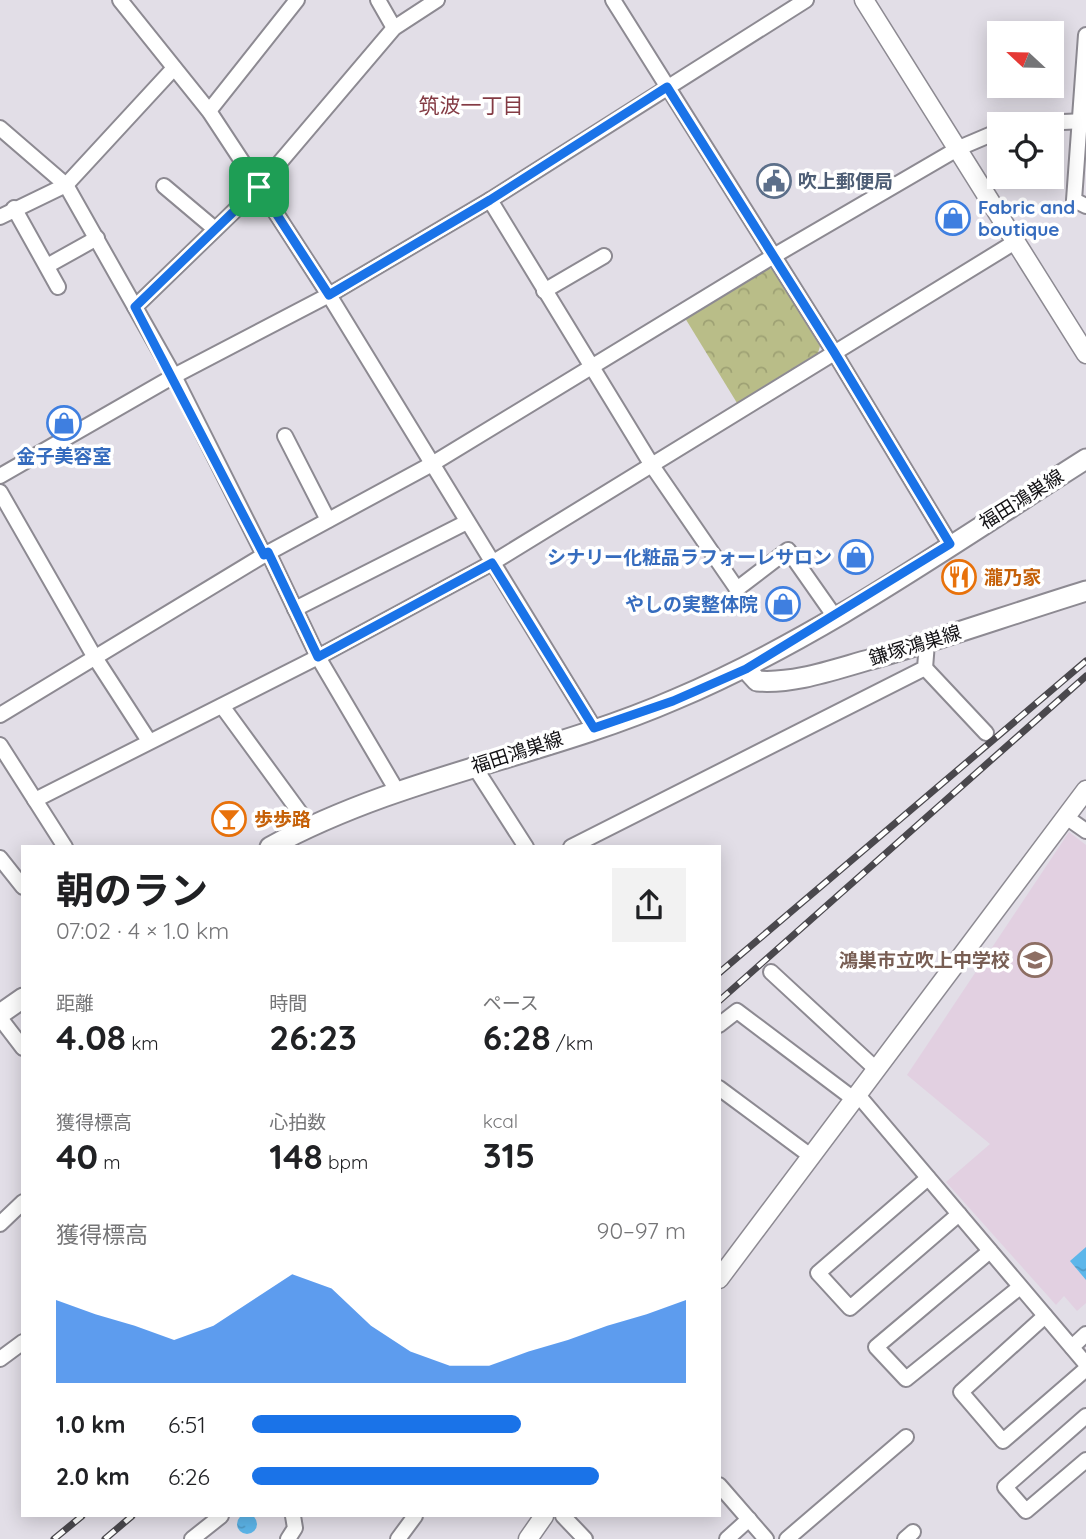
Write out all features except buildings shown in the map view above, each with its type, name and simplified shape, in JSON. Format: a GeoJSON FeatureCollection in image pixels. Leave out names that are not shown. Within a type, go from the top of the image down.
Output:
{"type":"FeatureCollection","features":[{"type":"Feature","properties":{"kind":"main road","name":"福田鴻巣線"},"geometry":{"type":"LineString","coordinates":[[274,845],[309,825],[397,791],[673,701],[746,669],[835,617],[1086,458]]}},
{"type":"Feature","properties":{"kind":"main road","name":"鎌塚鴻巣線"},"geometry":{"type":"LineString","coordinates":[[746,669],[757,681],[774,682],[824,673],[927,643],[1086,591]]}},
{"type":"Feature","properties":{"kind":"main road"},"geometry":{"type":"LineString","coordinates":[[0,1016],[21,1000]]}},
{"type":"Feature","properties":{"kind":"street"},"geometry":{"type":"LineString","coordinates":[[120,0],[209,111],[259,187],[329,295],[594,728]]}},
{"type":"Feature","properties":{"kind":"street"},"geometry":{"type":"LineString","coordinates":[[209,111],[297,0]]}},
{"type":"Feature","properties":{"kind":"street"},"geometry":{"type":"LineString","coordinates":[[377,0],[394,28]]}},
{"type":"Feature","properties":{"kind":"street"},"geometry":{"type":"LineString","coordinates":[[135,307],[259,187],[394,28],[437,0]]}},
{"type":"Feature","properties":{"kind":"street"},"geometry":{"type":"LineString","coordinates":[[612,0],[834,352],[950,544]]}},
{"type":"Feature","properties":{"kind":"street"},"geometry":{"type":"LineString","coordinates":[[0,476],[174,376],[329,295],[490,200],[806,0]]}},
{"type":"Feature","properties":{"kind":"street"},"geometry":{"type":"LineString","coordinates":[[864,0],[1086,354]]}},
{"type":"Feature","properties":{"kind":"street"},"geometry":{"type":"LineString","coordinates":[[1086,35],[1083,120],[1074,200],[1086,206]]}},
{"type":"Feature","properties":{"kind":"street"},"geometry":{"type":"LineString","coordinates":[[0,217],[14,208],[66,186],[174,68]]}},
{"type":"Feature","properties":{"kind":"street"},"geometry":{"type":"LineString","coordinates":[[1064,121],[1083,120]]}},
{"type":"Feature","properties":{"kind":"street"},"geometry":{"type":"LineString","coordinates":[[0,128],[66,186],[174,376],[318,657],[397,791]]}},
{"type":"Feature","properties":{"kind":"street"},"geometry":{"type":"LineString","coordinates":[[0,715],[266,554],[432,464],[772,257],[959,148],[987,136]]}},
{"type":"Feature","properties":{"kind":"street"},"geometry":{"type":"LineString","coordinates":[[164,186],[215,229]]}},
{"type":"Feature","properties":{"kind":"street"},"geometry":{"type":"LineString","coordinates":[[490,200],[653,467],[737,589],[788,550],[835,617]]}},
{"type":"Feature","properties":{"kind":"street"},"geometry":{"type":"LineString","coordinates":[[14,208],[58,287]]}},
{"type":"Feature","properties":{"kind":"street"},"geometry":{"type":"LineString","coordinates":[[47,266],[97,239]]}},
{"type":"Feature","properties":{"kind":"street"},"geometry":{"type":"LineString","coordinates":[[35,800],[318,657],[492,563],[653,467],[834,352],[1015,242]]}},
{"type":"Feature","properties":{"kind":"street"},"geometry":{"type":"LineString","coordinates":[[544,291],[604,256]]}},
{"type":"Feature","properties":{"kind":"street"},"geometry":{"type":"LineString","coordinates":[[285,436],[328,520]]}},
{"type":"Feature","properties":{"kind":"street"},"geometry":{"type":"LineString","coordinates":[[0,492],[94,656],[149,741]]}},
{"type":"Feature","properties":{"kind":"street"},"geometry":{"type":"LineString","coordinates":[[295,610],[467,523]]}},
{"type":"Feature","properties":{"kind":"street"},"geometry":{"type":"LineString","coordinates":[[927,643],[925,668],[986,733]]}},
{"type":"Feature","properties":{"kind":"street"},"geometry":{"type":"LineString","coordinates":[[574,845],[925,668]]}},
{"type":"Feature","properties":{"kind":"street"},"geometry":{"type":"LineString","coordinates":[[222,706],[309,825]]}},
{"type":"Feature","properties":{"kind":"street"},"geometry":{"type":"LineString","coordinates":[[0,745],[64,845]]}},
{"type":"Feature","properties":{"kind":"street"},"geometry":{"type":"LineString","coordinates":[[474,766],[525,845]]}},
{"type":"Feature","properties":{"kind":"street"},"geometry":{"type":"LineString","coordinates":[[721,1276],[1086,790]]}},
{"type":"Feature","properties":{"kind":"street"},"geometry":{"type":"LineString","coordinates":[[1066,817],[1086,831]]}},
{"type":"Feature","properties":{"kind":"street"},"geometry":{"type":"LineString","coordinates":[[0,858],[21,884]]}},
{"type":"Feature","properties":{"kind":"street"},"geometry":{"type":"LineString","coordinates":[[771,972],[877,1070]]}},
{"type":"Feature","properties":{"kind":"street"},"geometry":{"type":"LineString","coordinates":[[721,1023],[737,1011],[857,1098],[1072,1346],[1086,1366],[1003,1441],[961,1392],[1045,1316]]}},
{"type":"Feature","properties":{"kind":"street"},"geometry":{"type":"LineString","coordinates":[[0,1016],[21,1045]]}},
{"type":"Feature","properties":{"kind":"street"},"geometry":{"type":"LineString","coordinates":[[721,1090],[811,1157]]}},
{"type":"Feature","properties":{"kind":"street"},"geometry":{"type":"LineString","coordinates":[[928,1178],[818,1273],[850,1308],[959,1214]]}},
{"type":"Feature","properties":{"kind":"street"},"geometry":{"type":"LineString","coordinates":[[0,1224],[21,1204]]}},
{"type":"Feature","properties":{"kind":"street"},"geometry":{"type":"LineString","coordinates":[[990,1251],[876,1347],[906,1378],[1020,1287]]}},
{"type":"Feature","properties":{"kind":"street"},"geometry":{"type":"LineString","coordinates":[[1072,1346],[1086,1334]]}},
{"type":"Feature","properties":{"kind":"street"},"geometry":{"type":"LineString","coordinates":[[0,1359],[21,1343]]}},
{"type":"Feature","properties":{"kind":"street"},"geometry":{"type":"LineString","coordinates":[[1086,1416],[1005,1487],[1026,1511],[1086,1460]]}},
{"type":"Feature","properties":{"kind":"street"},"geometry":{"type":"LineString","coordinates":[[787,1539],[906,1437]]}},
{"type":"Feature","properties":{"kind":"street"},"geometry":{"type":"LineString","coordinates":[[721,1487],[766,1539]]}},
{"type":"Feature","properties":{"kind":"street"},"geometry":{"type":"LineString","coordinates":[[192,1539],[220,1517]]}},
{"type":"Feature","properties":{"kind":"street"},"geometry":{"type":"LineString","coordinates":[[288,1539],[295,1528],[293,1517]]}},
{"type":"Feature","properties":{"kind":"street"},"geometry":{"type":"LineString","coordinates":[[398,1539],[414,1517]]}},
{"type":"Feature","properties":{"kind":"street"},"geometry":{"type":"LineString","coordinates":[[528,1539],[543,1517]]}},
{"type":"Feature","properties":{"kind":"street"},"geometry":{"type":"LineString","coordinates":[[565,1517],[585,1539]]}},
{"type":"Feature","properties":{"kind":"street"},"geometry":{"type":"LineString","coordinates":[[727,1539],[749,1519]]}},
{"type":"Feature","properties":{"kind":"shaded area","name":"鴻巣市立吹上中学校"},"geometry":{"type":"Polygon","coordinates":[[[1069,832],[1086,845],[1086,1303],[1077,1311],[1064,1296],[1056,1305],[946,1182],[990,1144],[907,1075],[1069,832]]]}},
{"type":"Feature","properties":{"kind":"green space"},"geometry":{"type":"Polygon","coordinates":[[[763,268],[773,269],[820,346],[818,353],[737,403],[685,318],[763,268]]]}},
{"type":"Feature","properties":{"kind":"water"},"geometry":{"type":"Polygon","coordinates":[[[1086,1247],[1086,1280],[1070,1261],[1086,1247]]]}},
{"type":"Feature","properties":{"kind":"water"},"geometry":{"type":"Polygon","coordinates":[[[240,1517],[254,1517],[257,1520],[257,1528],[251,1534],[243,1534],[237,1528],[237,1520],[240,1517]]]}},
{"type":"Feature","properties":{"kind":"railway"},"geometry":{"type":"LineString","coordinates":[[721,971],[1086,661]]}},
{"type":"Feature","properties":{"kind":"railway"},"geometry":{"type":"LineString","coordinates":[[721,999],[1086,676]]}},
{"type":"Feature","properties":{"kind":"railway"},"geometry":{"type":"LineString","coordinates":[[54,1539],[81,1517]]}},
{"type":"Feature","properties":{"kind":"railway"},"geometry":{"type":"LineString","coordinates":[[105,1539],[131,1517]]}},
{"type":"Feature","properties":{"kind":"place","name":"吹上郵便局"},"geometry":{"type":"Point","coordinates":[774,181]}},
{"type":"Feature","properties":{"kind":"place","name":"Fabric and boutique"},"geometry":{"type":"Point","coordinates":[953,218]}},
{"type":"Feature","properties":{"kind":"place","name":"金子美容室"},"geometry":{"type":"Point","coordinates":[64,423]}},
{"type":"Feature","properties":{"kind":"place","name":"シナリー化粧品ラフォーレサロン"},"geometry":{"type":"Point","coordinates":[856,557]}},
{"type":"Feature","properties":{"kind":"place","name":"瀧乃家"},"geometry":{"type":"Point","coordinates":[959,577]}},
{"type":"Feature","properties":{"kind":"place","name":"やしの実整体院"},"geometry":{"type":"Point","coordinates":[783,604]}},
{"type":"Feature","properties":{"kind":"place","name":"歩歩路"},"geometry":{"type":"Point","coordinates":[229,819]}},
{"type":"Feature","properties":{"kind":"place","name":"鴻巣市立吹上中学校"},"geometry":{"type":"Point","coordinates":[1035,960]}},
{"type":"Feature","properties":{"kind":"district","name":"筑波一丁目"},"geometry":{"type":"Point","coordinates":[471,105]}},
{"type":"Feature","properties":{"kind":"route"},"geometry":{"type":"LineString","coordinates":[[667,87],[834,352],[950,544],[835,617],[746,669],[673,701],[594,728],[492,563],[318,657],[268,552],[264,555],[174,376],[135,307],[259,187],[329,295],[490,200],[667,87]]}}]}
